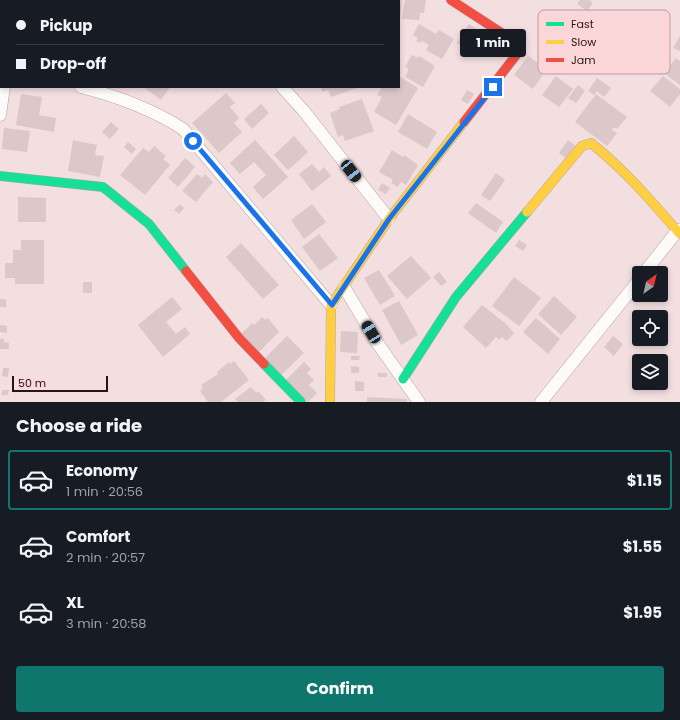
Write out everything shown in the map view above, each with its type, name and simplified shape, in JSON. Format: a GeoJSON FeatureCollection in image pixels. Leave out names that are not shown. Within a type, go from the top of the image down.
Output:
{"type":"FeatureCollection","features":[{"type":"Feature","properties":{"kind":"street"},"geometry":{"type":"LineString","coordinates":[[330,402],[332,305],[389,219],[517,54],[517,43],[452,0]]}},
{"type":"Feature","properties":{"kind":"street"},"geometry":{"type":"LineString","coordinates":[[0,115],[4,88]]}},
{"type":"Feature","properties":{"kind":"street"},"geometry":{"type":"LineString","coordinates":[[84,88],[110,94],[168,119],[183,129],[332,305]]}},
{"type":"Feature","properties":{"kind":"street"},"geometry":{"type":"LineString","coordinates":[[283,88],[303,110],[389,219]]}},
{"type":"Feature","properties":{"kind":"street"},"geometry":{"type":"LineString","coordinates":[[403,379],[456,297],[582,146],[591,143],[610,158],[642,190],[679,232],[650,266]]}},
{"type":"Feature","properties":{"kind":"street"},"geometry":{"type":"LineString","coordinates":[[0,176],[103,188],[121,200],[149,224],[239,338],[301,402]]}},
{"type":"Feature","properties":{"kind":"street"},"geometry":{"type":"LineString","coordinates":[[344,287],[378,344],[419,402]]}},
{"type":"Feature","properties":{"kind":"street"},"geometry":{"type":"LineString","coordinates":[[541,402],[632,289]]}},
{"type":"Feature","properties":{"kind":"building"},"geometry":{"type":"Polygon","coordinates":[[[400,0],[402,0],[400,20],[400,0]]]}},
{"type":"Feature","properties":{"kind":"building"},"geometry":{"type":"Polygon","coordinates":[[[405,0],[426,0],[424,13],[420,13],[419,20],[402,19],[405,0]]]}},
{"type":"Feature","properties":{"kind":"building"},"geometry":{"type":"Polygon","coordinates":[[[580,0],[589,0],[593,3],[588,10],[577,4],[580,0]]]}},
{"type":"Feature","properties":{"kind":"building"},"geometry":{"type":"Polygon","coordinates":[[[419,24],[436,34],[439,30],[454,39],[442,59],[426,50],[429,45],[422,41],[420,43],[416,41],[418,38],[413,35],[419,24]]]}},
{"type":"Feature","properties":{"kind":"building"},"geometry":{"type":"Polygon","coordinates":[[[469,24],[496,41],[488,55],[484,52],[481,57],[457,43],[469,24]]]}},
{"type":"Feature","properties":{"kind":"building"},"geometry":{"type":"Polygon","coordinates":[[[680,36],[680,51],[673,48],[680,36]]]}},
{"type":"Feature","properties":{"kind":"building"},"geometry":{"type":"Polygon","coordinates":[[[412,55],[418,58],[419,56],[435,66],[423,87],[405,77],[409,69],[405,67],[412,55]]]}},
{"type":"Feature","properties":{"kind":"building"},"geometry":{"type":"Polygon","coordinates":[[[528,56],[538,63],[538,74],[544,74],[533,89],[514,75],[528,56]]]}},
{"type":"Feature","properties":{"kind":"building"},"geometry":{"type":"Polygon","coordinates":[[[676,58],[680,61],[680,85],[665,74],[670,74],[670,66],[676,58]]]}},
{"type":"Feature","properties":{"kind":"building"},"geometry":{"type":"Polygon","coordinates":[[[556,76],[573,89],[559,107],[542,95],[556,76]]]}},
{"type":"Feature","properties":{"kind":"building"},"geometry":{"type":"Polygon","coordinates":[[[663,76],[680,89],[680,94],[670,107],[650,91],[663,76]]]}},
{"type":"Feature","properties":{"kind":"building"},"geometry":{"type":"Polygon","coordinates":[[[400,77],[418,88],[396,125],[374,112],[382,97],[377,95],[381,88],[400,88],[400,77]]]}},
{"type":"Feature","properties":{"kind":"building"},"geometry":{"type":"Polygon","coordinates":[[[597,78],[611,88],[604,97],[597,91],[594,95],[588,91],[597,78]]]}},
{"type":"Feature","properties":{"kind":"building"},"geometry":{"type":"Polygon","coordinates":[[[578,85],[585,91],[576,103],[568,98],[578,85]]]}},
{"type":"Feature","properties":{"kind":"building"},"geometry":{"type":"Polygon","coordinates":[[[145,88],[169,88],[161,100],[145,88]]]}},
{"type":"Feature","properties":{"kind":"building"},"geometry":{"type":"Polygon","coordinates":[[[321,88],[357,88],[331,97],[328,90],[322,92],[321,88]]]}},
{"type":"Feature","properties":{"kind":"building"},"geometry":{"type":"Polygon","coordinates":[[[467,90],[474,94],[468,104],[461,100],[467,90]]]}},
{"type":"Feature","properties":{"kind":"building"},"geometry":{"type":"Polygon","coordinates":[[[226,93],[235,103],[230,107],[239,118],[234,123],[242,132],[219,153],[192,123],[226,93]]]}},
{"type":"Feature","properties":{"kind":"building"},"geometry":{"type":"Polygon","coordinates":[[[21,94],[42,97],[39,115],[56,118],[54,132],[16,125],[21,94]]]}},
{"type":"Feature","properties":{"kind":"building"},"geometry":{"type":"Polygon","coordinates":[[[596,94],[627,117],[617,129],[614,127],[612,130],[617,133],[607,146],[575,122],[596,94]]]}},
{"type":"Feature","properties":{"kind":"building"},"geometry":{"type":"Polygon","coordinates":[[[362,99],[374,131],[345,141],[343,135],[338,137],[330,113],[340,109],[339,107],[362,99]]]}},
{"type":"Feature","properties":{"kind":"building"},"geometry":{"type":"Polygon","coordinates":[[[261,104],[269,113],[252,129],[244,119],[261,104]]]}},
{"type":"Feature","properties":{"kind":"building"},"geometry":{"type":"Polygon","coordinates":[[[408,114],[437,132],[427,149],[398,132],[408,114]]]}},
{"type":"Feature","properties":{"kind":"building"},"geometry":{"type":"Polygon","coordinates":[[[111,122],[119,129],[110,139],[102,132],[111,122]]]}},
{"type":"Feature","properties":{"kind":"building"},"geometry":{"type":"Polygon","coordinates":[[[4,128],[30,131],[27,152],[2,149],[4,128]]]}},
{"type":"Feature","properties":{"kind":"building"},"geometry":{"type":"Polygon","coordinates":[[[294,136],[308,152],[288,170],[274,155],[294,136]]]}},
{"type":"Feature","properties":{"kind":"building"},"geometry":{"type":"Polygon","coordinates":[[[73,140],[97,145],[95,155],[104,156],[100,177],[68,171],[73,140]]]}},
{"type":"Feature","properties":{"kind":"building"},"geometry":{"type":"Polygon","coordinates":[[[255,140],[288,177],[263,199],[253,187],[266,175],[254,162],[240,174],[230,163],[255,140]]]}},
{"type":"Feature","properties":{"kind":"building"},"geometry":{"type":"Polygon","coordinates":[[[568,140],[576,146],[567,159],[559,153],[568,140]]]}},
{"type":"Feature","properties":{"kind":"building"},"geometry":{"type":"Polygon","coordinates":[[[128,142],[136,149],[132,154],[124,147],[128,142]]]}},
{"type":"Feature","properties":{"kind":"building"},"geometry":{"type":"Polygon","coordinates":[[[154,146],[166,156],[163,159],[170,165],[145,195],[120,175],[143,148],[149,152],[154,146]]]}},
{"type":"Feature","properties":{"kind":"building"},"geometry":{"type":"Polygon","coordinates":[[[392,150],[403,157],[404,155],[418,165],[406,185],[401,182],[398,187],[391,183],[393,180],[379,172],[392,150]]]}},
{"type":"Feature","properties":{"kind":"building"},"geometry":{"type":"Polygon","coordinates":[[[185,158],[195,167],[178,187],[168,178],[185,158]]]}},
{"type":"Feature","properties":{"kind":"building"},"geometry":{"type":"Polygon","coordinates":[[[312,164],[319,172],[324,167],[331,176],[312,191],[299,174],[312,164]]]}},
{"type":"Feature","properties":{"kind":"building"},"geometry":{"type":"Polygon","coordinates":[[[496,173],[505,180],[490,201],[481,195],[496,173]]]}},
{"type":"Feature","properties":{"kind":"building"},"geometry":{"type":"Polygon","coordinates":[[[197,174],[202,178],[205,174],[213,182],[196,202],[182,191],[197,174]]]}},
{"type":"Feature","properties":{"kind":"building"},"geometry":{"type":"Polygon","coordinates":[[[382,183],[390,188],[386,194],[378,190],[382,183]]]}},
{"type":"Feature","properties":{"kind":"building"},"geometry":{"type":"Polygon","coordinates":[[[18,197],[46,198],[46,222],[18,222],[18,197]]]}},
{"type":"Feature","properties":{"kind":"building"},"geometry":{"type":"Polygon","coordinates":[[[476,203],[503,222],[496,233],[468,213],[476,203]]]}},
{"type":"Feature","properties":{"kind":"building"},"geometry":{"type":"Polygon","coordinates":[[[180,204],[184,208],[179,214],[174,210],[180,204]]]}},
{"type":"Feature","properties":{"kind":"building"},"geometry":{"type":"Polygon","coordinates":[[[312,204],[326,222],[304,239],[291,220],[312,204]]]}},
{"type":"Feature","properties":{"kind":"building"},"geometry":{"type":"Polygon","coordinates":[[[319,234],[338,258],[320,271],[302,247],[319,234]]]}},
{"type":"Feature","properties":{"kind":"building"},"geometry":{"type":"Polygon","coordinates":[[[21,240],[44,240],[44,284],[15,284],[15,278],[5,278],[5,263],[13,263],[13,250],[21,250],[21,240]]]}},
{"type":"Feature","properties":{"kind":"building"},"geometry":{"type":"Polygon","coordinates":[[[519,240],[527,245],[523,251],[515,246],[519,240]]]}},
{"type":"Feature","properties":{"kind":"building"},"geometry":{"type":"Polygon","coordinates":[[[241,243],[279,285],[263,299],[226,257],[241,243]]]}},
{"type":"Feature","properties":{"kind":"building"},"geometry":{"type":"Polygon","coordinates":[[[411,256],[431,278],[407,299],[387,276],[411,256]]]}},
{"type":"Feature","properties":{"kind":"building"},"geometry":{"type":"Polygon","coordinates":[[[379,270],[395,296],[380,305],[364,278],[379,270]]]}},
{"type":"Feature","properties":{"kind":"building"},"geometry":{"type":"Polygon","coordinates":[[[439,272],[447,282],[441,286],[433,277],[439,272]]]}},
{"type":"Feature","properties":{"kind":"building"},"geometry":{"type":"Polygon","coordinates":[[[514,277],[541,298],[519,326],[492,306],[514,277]]]}},
{"type":"Feature","properties":{"kind":"building"},"geometry":{"type":"Polygon","coordinates":[[[83,282],[92,282],[92,293],[83,293],[83,282]]]}},
{"type":"Feature","properties":{"kind":"building"},"geometry":{"type":"Polygon","coordinates":[[[554,296],[577,317],[561,335],[538,314],[554,296]]]}},
{"type":"Feature","properties":{"kind":"building"},"geometry":{"type":"Polygon","coordinates":[[[172,297],[182,309],[166,322],[176,334],[185,327],[190,334],[163,357],[138,325],[172,297]]]}},
{"type":"Feature","properties":{"kind":"building"},"geometry":{"type":"Polygon","coordinates":[[[0,299],[6,299],[6,307],[0,307],[0,299]]]}},
{"type":"Feature","properties":{"kind":"building"},"geometry":{"type":"Polygon","coordinates":[[[399,301],[418,335],[401,345],[382,310],[399,301]]]}},
{"type":"Feature","properties":{"kind":"building"},"geometry":{"type":"Polygon","coordinates":[[[482,305],[505,323],[514,333],[507,341],[502,337],[499,340],[496,337],[486,348],[463,327],[482,305]]]}},
{"type":"Feature","properties":{"kind":"building"},"geometry":{"type":"Polygon","coordinates":[[[262,317],[265,320],[268,318],[279,332],[259,352],[241,334],[252,323],[254,325],[262,317]]]}},
{"type":"Feature","properties":{"kind":"building"},"geometry":{"type":"Polygon","coordinates":[[[536,318],[560,339],[548,354],[523,332],[536,318]]]}},
{"type":"Feature","properties":{"kind":"building"},"geometry":{"type":"Polygon","coordinates":[[[0,325],[7,326],[7,333],[0,332],[0,325]]]}},
{"type":"Feature","properties":{"kind":"building"},"geometry":{"type":"Polygon","coordinates":[[[341,331],[358,332],[357,353],[340,352],[341,331]]]}},
{"type":"Feature","properties":{"kind":"building"},"geometry":{"type":"Polygon","coordinates":[[[287,336],[304,353],[281,375],[264,359],[287,336]]]}},
{"type":"Feature","properties":{"kind":"building"},"geometry":{"type":"Polygon","coordinates":[[[613,336],[623,344],[614,356],[604,347],[613,336]]]}},
{"type":"Feature","properties":{"kind":"building"},"geometry":{"type":"Polygon","coordinates":[[[0,339],[4,339],[4,342],[9,343],[9,349],[0,349],[0,339]]]}},
{"type":"Feature","properties":{"kind":"building"},"geometry":{"type":"Polygon","coordinates":[[[351,356],[360,356],[359,360],[351,360],[351,356]]]}},
{"type":"Feature","properties":{"kind":"building"},"geometry":{"type":"Polygon","coordinates":[[[234,361],[249,380],[221,402],[208,402],[200,391],[203,388],[201,385],[218,374],[217,372],[229,362],[230,364],[234,361]]]}},
{"type":"Feature","properties":{"kind":"building"},"geometry":{"type":"Polygon","coordinates":[[[304,362],[311,369],[307,373],[314,380],[309,385],[317,393],[308,402],[285,381],[304,362]]]}},
{"type":"Feature","properties":{"kind":"building"},"geometry":{"type":"Polygon","coordinates":[[[351,366],[359,367],[359,373],[351,373],[351,366]]]}},
{"type":"Feature","properties":{"kind":"building"},"geometry":{"type":"Polygon","coordinates":[[[3,368],[9,368],[8,377],[2,376],[3,368]]]}},
{"type":"Feature","properties":{"kind":"building"},"geometry":{"type":"Polygon","coordinates":[[[378,373],[387,373],[387,377],[378,377],[378,373]]]}},
{"type":"Feature","properties":{"kind":"building"},"geometry":{"type":"Polygon","coordinates":[[[355,381],[364,382],[364,391],[355,391],[355,381]]]}},
{"type":"Feature","properties":{"kind":"building"},"geometry":{"type":"Polygon","coordinates":[[[251,387],[256,393],[258,391],[266,400],[263,402],[238,402],[235,399],[251,387]]]}},
{"type":"Feature","properties":{"kind":"building"},"geometry":{"type":"Polygon","coordinates":[[[2,390],[9,390],[8,395],[2,395],[2,390]]]}},
{"type":"Feature","properties":{"kind":"building"},"geometry":{"type":"Polygon","coordinates":[[[367,397],[407,399],[407,402],[367,402],[367,397]]]}},
{"type":"Feature","properties":{"kind":"traffic: fast"},"geometry":{"type":"LineString","coordinates":[[0,176],[103,187],[149,224],[186,271]]}},
{"type":"Feature","properties":{"kind":"traffic: fast"},"geometry":{"type":"LineString","coordinates":[[403,379],[456,297],[527,212]]}},
{"type":"Feature","properties":{"kind":"traffic: fast"},"geometry":{"type":"LineString","coordinates":[[264,364],[301,402]]}},
{"type":"Feature","properties":{"kind":"traffic: slow"},"geometry":{"type":"LineString","coordinates":[[330,402],[331,305],[389,219],[464,122]]}},
{"type":"Feature","properties":{"kind":"traffic: slow"},"geometry":{"type":"LineString","coordinates":[[527,212],[582,146],[591,143],[627,175],[680,234]]}},
{"type":"Feature","properties":{"kind":"traffic: jam"},"geometry":{"type":"LineString","coordinates":[[451,0],[517,43],[517,54],[464,122]]}},
{"type":"Feature","properties":{"kind":"traffic: jam"},"geometry":{"type":"LineString","coordinates":[[186,271],[239,338],[264,364]]}},
{"type":"Feature","properties":{"kind":"route"},"geometry":{"type":"LineString","coordinates":[[193,141],[332,305],[389,219],[493,87]]}}]}
